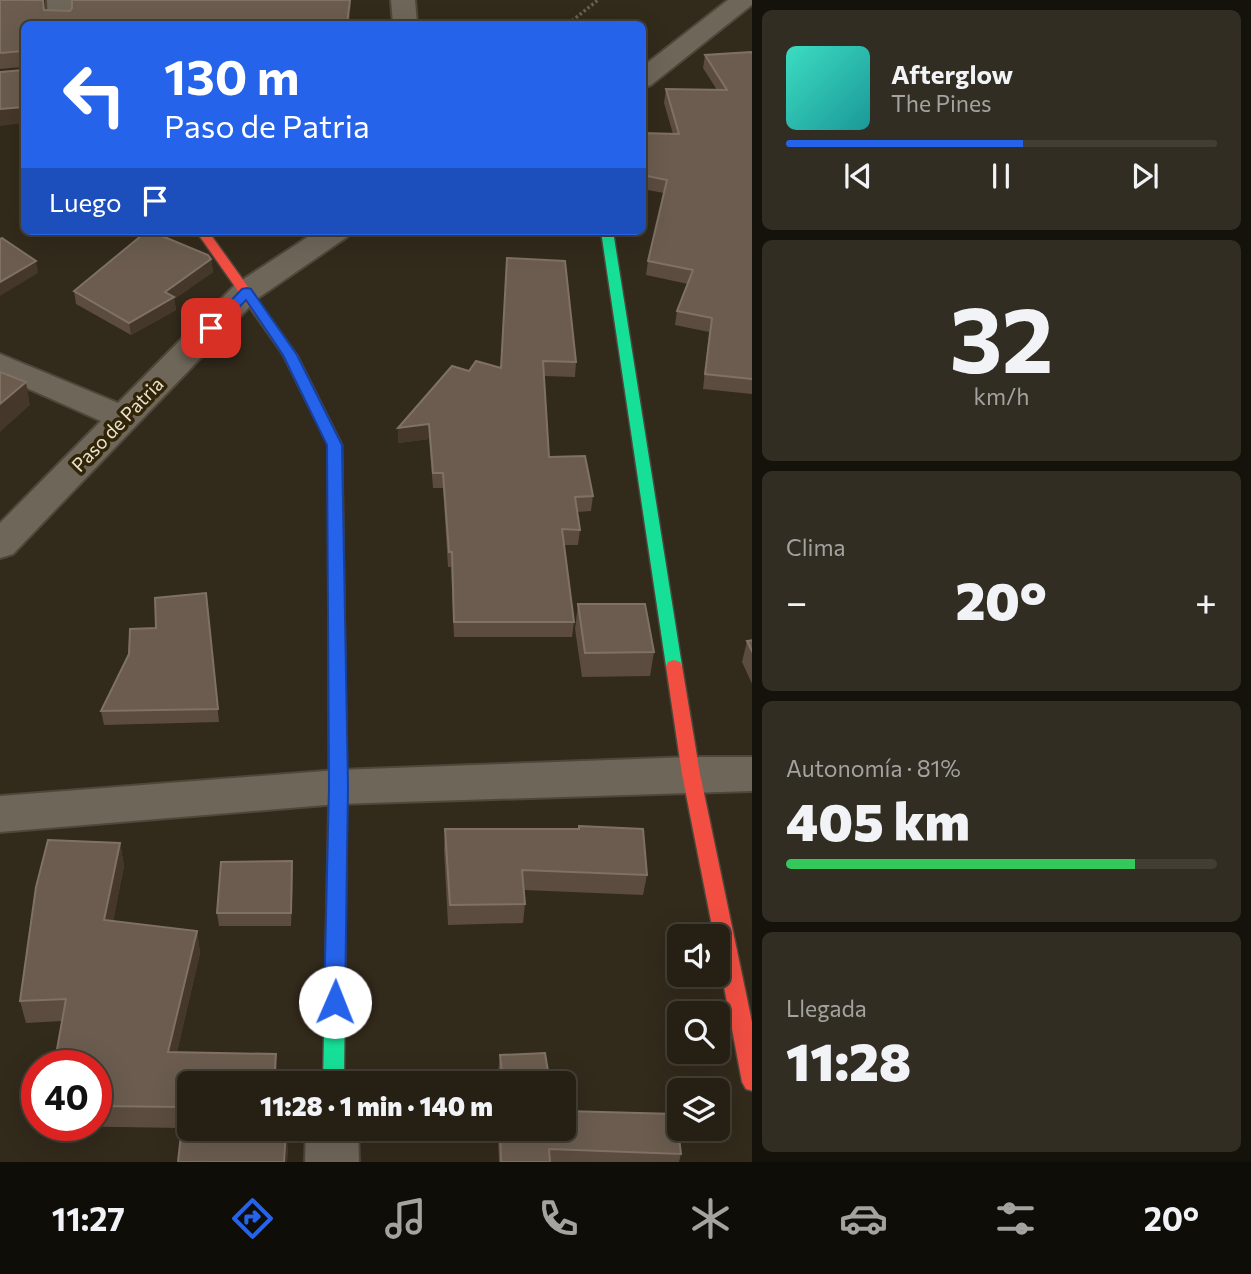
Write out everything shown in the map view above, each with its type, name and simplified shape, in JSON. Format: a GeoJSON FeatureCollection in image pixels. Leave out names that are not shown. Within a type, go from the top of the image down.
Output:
{"type":"FeatureCollection","features":[{"type":"Feature","properties":{"kind":"street"},"geometry":{"type":"LineString","coordinates":[[58,0],[60,21]]}},
{"type":"Feature","properties":{"kind":"street"},"geometry":{"type":"LineString","coordinates":[[403,0],[405,21]]}},
{"type":"Feature","properties":{"kind":"street"},"geometry":{"type":"LineString","coordinates":[[646,77],[743,0]]}},
{"type":"Feature","properties":{"kind":"street"},"geometry":{"type":"LineString","coordinates":[[205,235],[290,355],[334,445],[338,787],[333,1071]]}},
{"type":"Feature","properties":{"kind":"street","name":"Paso de Patria"},"geometry":{"type":"LineString","coordinates":[[0,545],[247,292],[331,235]]}},
{"type":"Feature","properties":{"kind":"street"},"geometry":{"type":"LineString","coordinates":[[608,235],[691,774],[752,1082]]}},
{"type":"Feature","properties":{"kind":"street"},"geometry":{"type":"LineString","coordinates":[[0,364],[123,418]]}},
{"type":"Feature","properties":{"kind":"street"},"geometry":{"type":"LineString","coordinates":[[0,814],[338,787],[752,774]]}},
{"type":"Feature","properties":{"kind":"street"},"geometry":{"type":"LineString","coordinates":[[332,1141],[332,1162]]}},
{"type":"Feature","properties":{"kind":"path"},"geometry":{"type":"LineString","coordinates":[[572,21],[598,0]]}},
{"type":"Feature","properties":{"kind":"building"},"geometry":{"type":"Polygon","coordinates":[[[0,0],[43,0],[44,10],[70,11],[72,0],[350,0],[347,21],[21,21],[21,51],[0,53],[0,0]]]}},
{"type":"Feature","properties":{"kind":"building"},"geometry":{"type":"Polygon","coordinates":[[[752,53],[752,379],[705,374],[712,318],[677,311],[693,270],[648,261],[667,180],[646,176],[646,133],[679,134],[666,89],[727,90],[705,55],[752,53]]]}},
{"type":"Feature","properties":{"kind":"building"},"geometry":{"type":"Polygon","coordinates":[[[21,70],[21,107],[0,109],[0,72],[21,70]]]}},
{"type":"Feature","properties":{"kind":"building"},"geometry":{"type":"Polygon","coordinates":[[[142,235],[160,235],[208,255],[211,259],[165,292],[174,297],[129,323],[74,291],[142,235]]]}},
{"type":"Feature","properties":{"kind":"building"},"geometry":{"type":"Polygon","coordinates":[[[0,239],[36,261],[0,282],[0,239]]]}},
{"type":"Feature","properties":{"kind":"building"},"geometry":{"type":"Polygon","coordinates":[[[507,258],[565,261],[576,362],[543,361],[549,457],[585,456],[593,496],[575,497],[580,530],[562,529],[574,622],[454,622],[452,552],[449,552],[443,473],[433,473],[429,424],[398,428],[452,366],[469,371],[476,361],[501,368],[507,258]]]}},
{"type":"Feature","properties":{"kind":"building"},"geometry":{"type":"Polygon","coordinates":[[[0,372],[26,382],[0,404],[0,372]]]}},
{"type":"Feature","properties":{"kind":"building"},"geometry":{"type":"Polygon","coordinates":[[[206,593],[218,709],[101,711],[129,654],[130,629],[156,628],[155,598],[206,593]]]}},
{"type":"Feature","properties":{"kind":"building"},"geometry":{"type":"Polygon","coordinates":[[[578,604],[645,604],[654,652],[585,653],[578,604]]]}},
{"type":"Feature","properties":{"kind":"building"},"geometry":{"type":"Polygon","coordinates":[[[579,826],[643,829],[647,875],[522,870],[525,904],[450,905],[445,829],[579,829],[579,826]]]}},
{"type":"Feature","properties":{"kind":"building"},"geometry":{"type":"Polygon","coordinates":[[[48,840],[120,843],[104,920],[197,931],[168,1052],[276,1054],[275,1071],[177,1071],[177,1107],[112,1106],[112,1050],[57,1050],[66,999],[20,1001],[36,887],[48,840]]]}},
{"type":"Feature","properties":{"kind":"building"},"geometry":{"type":"Polygon","coordinates":[[[292,861],[291,913],[217,913],[221,862],[292,861]]]}},
{"type":"Feature","properties":{"kind":"building"},"geometry":{"type":"Polygon","coordinates":[[[545,1053],[548,1071],[502,1071],[500,1055],[545,1053]]]}},
{"type":"Feature","properties":{"kind":"building"},"geometry":{"type":"Polygon","coordinates":[[[576,1111],[667,1114],[667,1141],[679,1141],[681,1154],[549,1149],[550,1162],[501,1162],[500,1141],[576,1141],[576,1111]]]}},
{"type":"Feature","properties":{"kind":"building"},"geometry":{"type":"Polygon","coordinates":[[[180,1141],[285,1141],[284,1162],[178,1162],[180,1141]]]}},
{"type":"Feature","properties":{"kind":"traffic: fast"},"geometry":{"type":"LineString","coordinates":[[608,235],[674,666]]}},
{"type":"Feature","properties":{"kind":"traffic: fast"},"geometry":{"type":"LineString","coordinates":[[333,1071],[338,785]]}},
{"type":"Feature","properties":{"kind":"traffic: jam"},"geometry":{"type":"LineString","coordinates":[[205,235],[290,355],[335,445],[338,785]]}},
{"type":"Feature","properties":{"kind":"traffic: jam"},"geometry":{"type":"LineString","coordinates":[[674,666],[691,774],[752,1077]]}},
{"type":"Feature","properties":{"kind":"route"},"geometry":{"type":"LineString","coordinates":[[211,328],[247,292],[290,355],[334,445],[338,787],[335,1002]]}}]}
